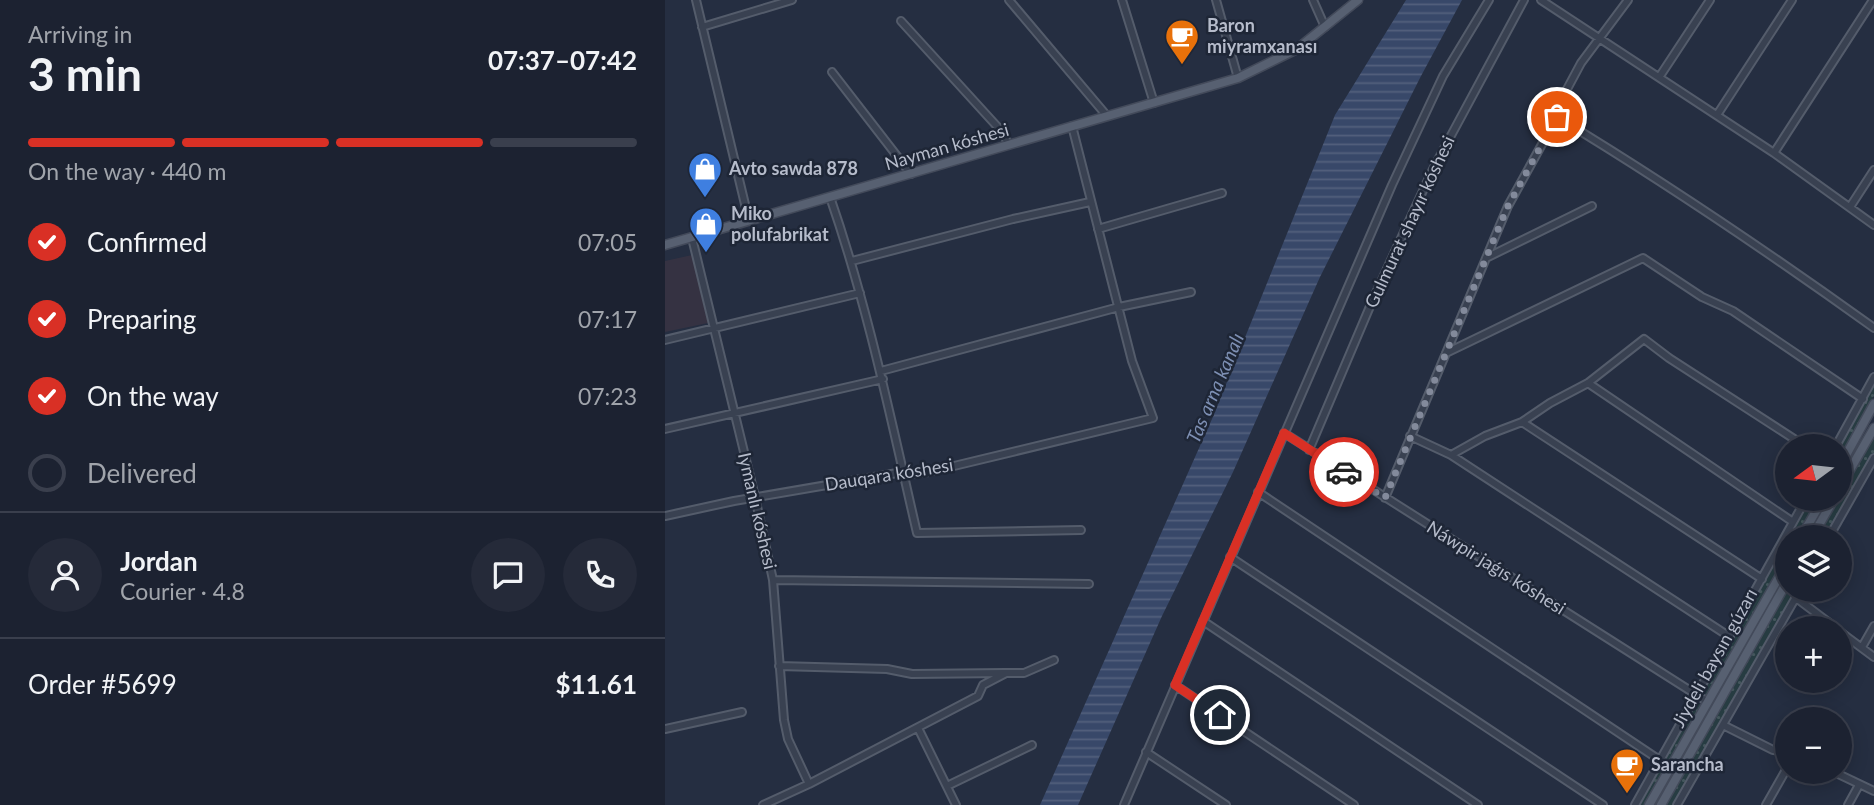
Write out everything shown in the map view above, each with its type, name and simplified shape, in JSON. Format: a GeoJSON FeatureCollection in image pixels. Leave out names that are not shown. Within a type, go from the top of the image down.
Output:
{"type":"FeatureCollection","features":[{"type":"Feature","properties":{"kind":"main road","name":"Nayman kóshesi"},"geometry":{"type":"LineString","coordinates":[[665,245],[1238,78],[1297,49],[1358,0]]}},
{"type":"Feature","properties":{"kind":"main road"},"geometry":{"type":"LineString","coordinates":[[1852,444],[1874,404]]}},
{"type":"Feature","properties":{"kind":"main road"},"geometry":{"type":"LineString","coordinates":[[1852,466],[1874,428]]}},
{"type":"Feature","properties":{"kind":"main road","name":"Jiydeli baysın gúzarı"},"geometry":{"type":"LineString","coordinates":[[1649,805],[1775,584]]}},
{"type":"Feature","properties":{"kind":"main road","name":"Jiydeli baysın gúzarı"},"geometry":{"type":"LineString","coordinates":[[1661,805],[1776,602]]}},
{"type":"Feature","properties":{"kind":"street"},"geometry":{"type":"LineString","coordinates":[[696,0],[749,220]]}},
{"type":"Feature","properties":{"kind":"street"},"geometry":{"type":"LineString","coordinates":[[702,27],[792,0]]}},
{"type":"Feature","properties":{"kind":"street"},"geometry":{"type":"LineString","coordinates":[[1009,0],[1107,116]]}},
{"type":"Feature","properties":{"kind":"street"},"geometry":{"type":"LineString","coordinates":[[1122,0],[1154,103]]}},
{"type":"Feature","properties":{"kind":"street"},"geometry":{"type":"LineString","coordinates":[[1216,0],[1238,78]]}},
{"type":"Feature","properties":{"kind":"street"},"geometry":{"type":"LineString","coordinates":[[1313,0],[1325,27]]}},
{"type":"Feature","properties":{"kind":"street"},"geometry":{"type":"LineString","coordinates":[[1315,8],[1322,0]]}},
{"type":"Feature","properties":{"kind":"street"},"geometry":{"type":"LineString","coordinates":[[1124,805],[1357,262],[1437,88],[1489,0]]}},
{"type":"Feature","properties":{"kind":"street","name":"Gulmurat shayır kóshesi"},"geometry":{"type":"LineString","coordinates":[[1309,450],[1374,297],[1433,169],[1524,0]]}},
{"type":"Feature","properties":{"kind":"street"},"geometry":{"type":"LineString","coordinates":[[1541,0],[1774,153],[1874,225]]}},
{"type":"Feature","properties":{"kind":"street"},"geometry":{"type":"LineString","coordinates":[[1385,498],[1508,206],[1557,117],[1566,91],[1581,63],[1627,0]]}},
{"type":"Feature","properties":{"kind":"street"},"geometry":{"type":"LineString","coordinates":[[1660,76],[1710,0]]}},
{"type":"Feature","properties":{"kind":"street"},"geometry":{"type":"LineString","coordinates":[[1717,115],[1791,0]]}},
{"type":"Feature","properties":{"kind":"street"},"geometry":{"type":"LineString","coordinates":[[1774,153],[1874,0]]}},
{"type":"Feature","properties":{"kind":"street"},"geometry":{"type":"LineString","coordinates":[[901,21],[1004,134],[1007,145]]}},
{"type":"Feature","properties":{"kind":"street"},"geometry":{"type":"LineString","coordinates":[[832,72],[911,174]]}},
{"type":"Feature","properties":{"kind":"street"},"geometry":{"type":"LineString","coordinates":[[1557,117],[1697,205],[1874,328]]}},
{"type":"Feature","properties":{"kind":"street"},"geometry":{"type":"LineString","coordinates":[[1072,127],[1119,307]]}},
{"type":"Feature","properties":{"kind":"street"},"geometry":{"type":"LineString","coordinates":[[1850,207],[1874,170]]}},
{"type":"Feature","properties":{"kind":"street"},"geometry":{"type":"LineString","coordinates":[[1098,229],[1223,193]]}},
{"type":"Feature","properties":{"kind":"street"},"geometry":{"type":"LineString","coordinates":[[830,198],[852,261],[881,371],[917,533],[1081,530]]}},
{"type":"Feature","properties":{"kind":"street"},"geometry":{"type":"LineString","coordinates":[[852,261],[1090,202]]}},
{"type":"Feature","properties":{"kind":"street"},"geometry":{"type":"LineString","coordinates":[[1486,258],[1592,206]]}},
{"type":"Feature","properties":{"kind":"street","name":"Iymanlı kóshesi"},"geometry":{"type":"LineString","coordinates":[[692,238],[773,580],[784,720],[788,739],[809,784]]}},
{"type":"Feature","properties":{"kind":"street"},"geometry":{"type":"LineString","coordinates":[[1446,353],[1643,258],[1702,297],[1733,311],[1863,399]]}},
{"type":"Feature","properties":{"kind":"street"},"geometry":{"type":"LineString","coordinates":[[881,371],[1119,307],[1191,292]]}},
{"type":"Feature","properties":{"kind":"street"},"geometry":{"type":"LineString","coordinates":[[665,340],[860,293]]}},
{"type":"Feature","properties":{"kind":"street","name":"Dauqara kóshesi"},"geometry":{"type":"LineString","coordinates":[[665,516],[755,497],[903,472],[929,472],[1153,418],[1132,361],[1119,307]]}},
{"type":"Feature","properties":{"kind":"street"},"geometry":{"type":"LineString","coordinates":[[1451,455],[1485,436],[1522,422],[1550,403],[1588,383],[1644,339],[1786,434]]}},
{"type":"Feature","properties":{"kind":"street"},"geometry":{"type":"LineString","coordinates":[[1843,434],[1874,377]]}},
{"type":"Feature","properties":{"kind":"street"},"geometry":{"type":"LineString","coordinates":[[665,429],[883,379]]}},
{"type":"Feature","properties":{"kind":"street"},"geometry":{"type":"LineString","coordinates":[[1588,383],[1793,522]]}},
{"type":"Feature","properties":{"kind":"street"},"geometry":{"type":"LineString","coordinates":[[1522,422],[1762,579]]}},
{"type":"Feature","properties":{"kind":"street","name":"Náwpir jaǵıs kóshesi"},"geometry":{"type":"LineString","coordinates":[[1284,433],[1708,702]]}},
{"type":"Feature","properties":{"kind":"street"},"geometry":{"type":"LineString","coordinates":[[1410,436],[1451,455],[1730,637]]}},
{"type":"Feature","properties":{"kind":"street"},"geometry":{"type":"LineString","coordinates":[[1836,525],[1874,458]]}},
{"type":"Feature","properties":{"kind":"street"},"geometry":{"type":"LineString","coordinates":[[1258,492],[1661,761]]}},
{"type":"Feature","properties":{"kind":"street"},"geometry":{"type":"LineString","coordinates":[[1635,805],[1800,511]]}},
{"type":"Feature","properties":{"kind":"street"},"geometry":{"type":"LineString","coordinates":[[1230,557],[1603,805]]}},
{"type":"Feature","properties":{"kind":"street"},"geometry":{"type":"LineString","coordinates":[[773,580],[1089,584]]}},
{"type":"Feature","properties":{"kind":"street"},"geometry":{"type":"LineString","coordinates":[[1677,805],[1792,602]]}},
{"type":"Feature","properties":{"kind":"street"},"geometry":{"type":"LineString","coordinates":[[1802,602],[1821,616]]}},
{"type":"Feature","properties":{"kind":"street"},"geometry":{"type":"LineString","coordinates":[[1203,621],[1478,805]]}},
{"type":"Feature","properties":{"kind":"street"},"geometry":{"type":"LineString","coordinates":[[1861,648],[1874,625]]}},
{"type":"Feature","properties":{"kind":"street"},"geometry":{"type":"LineString","coordinates":[[1852,641],[1874,657]]}},
{"type":"Feature","properties":{"kind":"street"},"geometry":{"type":"LineString","coordinates":[[779,666],[887,669],[912,674],[1024,673],[1053,660]]}},
{"type":"Feature","properties":{"kind":"street"},"geometry":{"type":"LineString","coordinates":[[763,805],[978,696],[983,685],[1006,673]]}},
{"type":"Feature","properties":{"kind":"street"},"geometry":{"type":"LineString","coordinates":[[1175,685],[1354,805]]}},
{"type":"Feature","properties":{"kind":"street"},"geometry":{"type":"LineString","coordinates":[[665,729],[742,712]]}},
{"type":"Feature","properties":{"kind":"street"},"geometry":{"type":"LineString","coordinates":[[1723,725],[1775,750]]}},
{"type":"Feature","properties":{"kind":"street"},"geometry":{"type":"LineString","coordinates":[[918,728],[956,805]]}},
{"type":"Feature","properties":{"kind":"street"},"geometry":{"type":"LineString","coordinates":[[947,786],[1032,745]]}},
{"type":"Feature","properties":{"kind":"street"},"geometry":{"type":"LineString","coordinates":[[1146,752],[1226,805]]}},
{"type":"Feature","properties":{"kind":"street"},"geometry":{"type":"LineString","coordinates":[[1852,781],[1874,792]]}},
{"type":"Feature","properties":{"kind":"street"},"geometry":{"type":"LineString","coordinates":[[1766,805],[1778,784]]}},
{"type":"Feature","properties":{"kind":"street"},"geometry":{"type":"LineString","coordinates":[[1848,805],[1859,785]]}},
{"type":"Feature","properties":{"kind":"shaded area"},"geometry":{"type":"Polygon","coordinates":[[[692,255],[708,323],[665,332],[665,261],[692,255]]]}},
{"type":"Feature","properties":{"kind":"green space"},"geometry":{"type":"Polygon","coordinates":[[[1874,386],[1874,396],[1852,436],[1847,434],[1874,386]]]}},
{"type":"Feature","properties":{"kind":"green space"},"geometry":{"type":"Polygon","coordinates":[[[1874,436],[1874,453],[1852,492],[1852,475],[1874,436]]]}},
{"type":"Feature","properties":{"kind":"green space"},"geometry":{"type":"Polygon","coordinates":[[[1804,511],[1810,511],[1803,525],[1797,525],[1804,511]]]}},
{"type":"Feature","properties":{"kind":"green space"},"geometry":{"type":"Polygon","coordinates":[[[1832,511],[1841,511],[1833,525],[1824,525],[1832,511]]]}},
{"type":"Feature","properties":{"kind":"green space"},"geometry":{"type":"Polygon","coordinates":[[[1775,564],[1775,574],[1707,696],[1703,692],[1775,564]]]}},
{"type":"Feature","properties":{"kind":"green space"},"geometry":{"type":"Polygon","coordinates":[[[1781,602],[1790,602],[1782,616],[1775,616],[1775,628],[1674,805],[1666,805],[1781,602]]]}},
{"type":"Feature","properties":{"kind":"green space"},"geometry":{"type":"Polygon","coordinates":[[[1697,702],[1701,705],[1645,805],[1639,805],[1697,702]]]}},
{"type":"Feature","properties":{"kind":"water"},"geometry":{"type":"Polygon","coordinates":[[[1406,0],[1462,0],[1320,277],[1233,472],[1162,616],[1078,805],[1040,805],[1212,419],[1335,115],[1406,0]]]}},
{"type":"Feature","properties":{"kind":"way so far"},"geometry":{"type":"LineString","coordinates":[[1344,472],[1385,498],[1508,206],[1557,117]]}},
{"type":"Feature","properties":{"kind":"place","name":"Baron miyramxanası"},"geometry":{"type":"Point","coordinates":[1182,66]}},
{"type":"Feature","properties":{"kind":"place","name":"Avto sawda 878"},"geometry":{"type":"Point","coordinates":[705,199]}},
{"type":"Feature","properties":{"kind":"place","name":"Miko polufabrikat"},"geometry":{"type":"Point","coordinates":[706,254]}},
{"type":"Feature","properties":{"kind":"place","name":"Sarancha"},"geometry":{"type":"Point","coordinates":[1627,795]}},
{"type":"Feature","properties":{"kind":"route"},"geometry":{"type":"LineString","coordinates":[[1220,715],[1175,685],[1284,433],[1344,472]]}},
{"type":"Feature","properties":{"kind":"water label","name":"Tas arna kanalı"},"geometry":{"type":"Point","coordinates":[1215,388]}}]}
